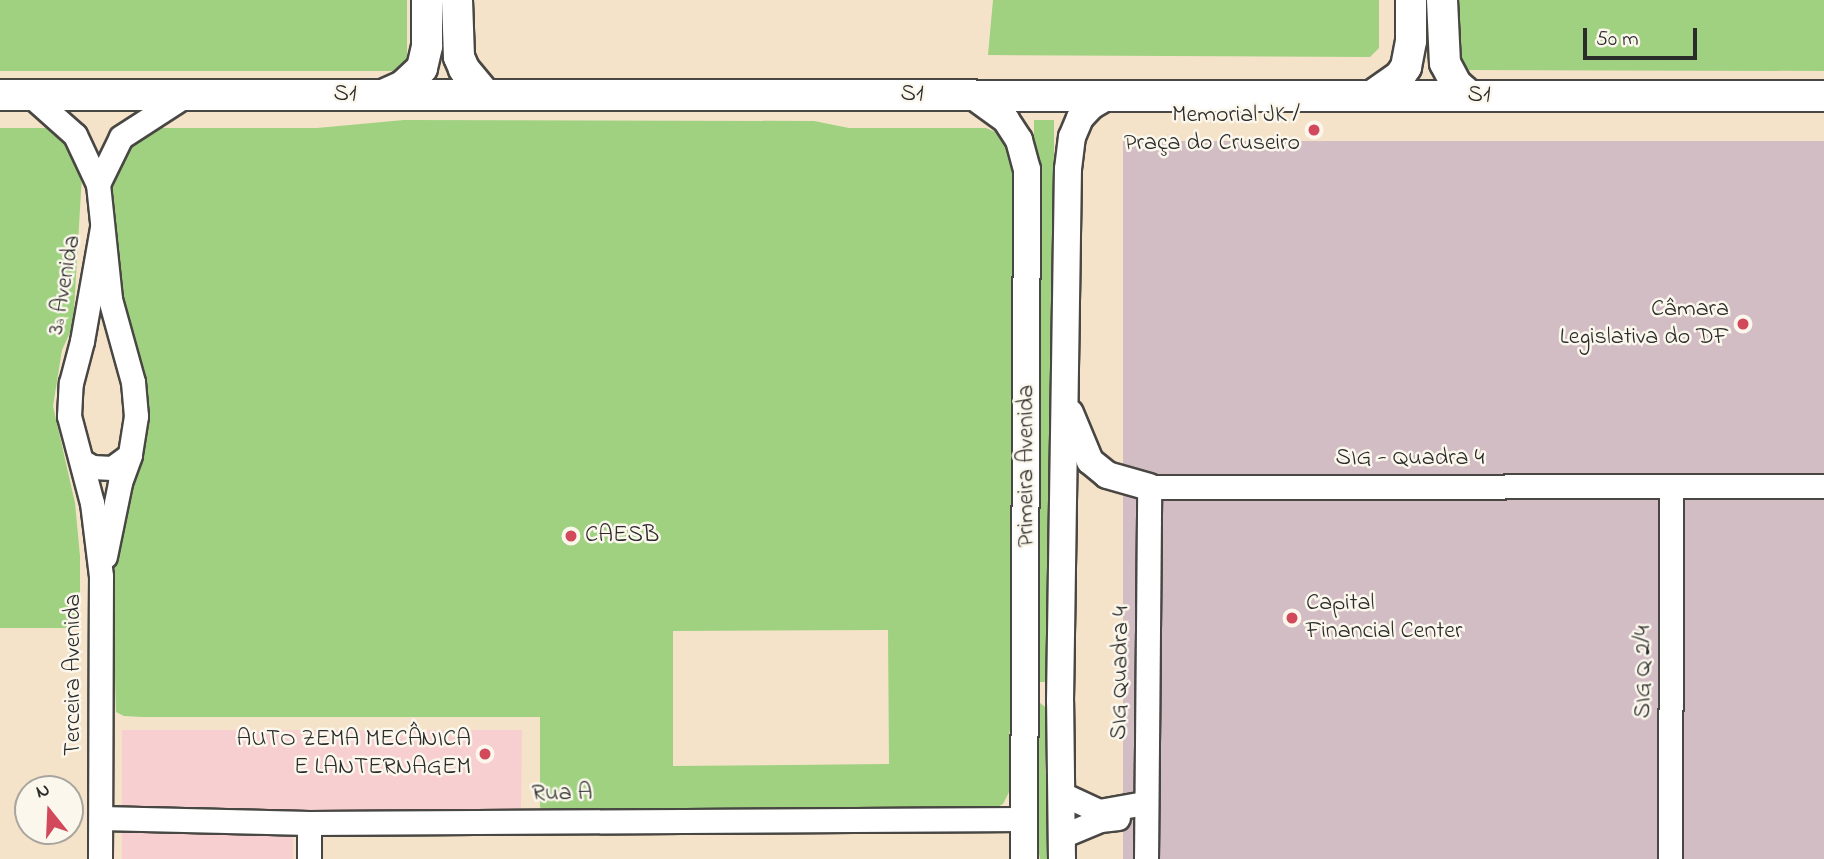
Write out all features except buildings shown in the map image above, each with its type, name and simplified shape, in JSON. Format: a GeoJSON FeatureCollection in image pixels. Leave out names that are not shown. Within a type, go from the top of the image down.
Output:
{"type":"FeatureCollection","features":[{"type":"Feature","properties":{"kind":"highway"},"geometry":{"type":"LineString","coordinates":[[382,95],[402,86],[422,68],[427,46],[427,0]]}},
{"type":"Feature","properties":{"kind":"highway"},"geometry":{"type":"LineString","coordinates":[[457,0],[459,57],[464,69],[486,95]]}},
{"type":"Feature","properties":{"kind":"highway"},"geometry":{"type":"LineString","coordinates":[[1373,95],[1400,76],[1406,67],[1410,41],[1410,0]]}},
{"type":"Feature","properties":{"kind":"highway"},"geometry":{"type":"LineString","coordinates":[[1442,0],[1441,42],[1445,63],[1456,84],[1470,96]]}},
{"type":"Feature","properties":{"kind":"highway","name":"S1"},"geometry":{"type":"LineString","coordinates":[[0,95],[1824,96]]}},
{"type":"Feature","properties":{"kind":"main road","name":"Primeira Avenida"},"geometry":{"type":"LineString","coordinates":[[973,96],[1006,120],[1019,140],[1027,169],[1024,859]]}},
{"type":"Feature","properties":{"kind":"main road","name":"Primeira Avenida"},"geometry":{"type":"LineString","coordinates":[[1062,847],[1060,701],[1069,154],[1080,118],[1091,106],[1110,96]]}},
{"type":"Feature","properties":{"kind":"main road"},"geometry":{"type":"LineString","coordinates":[[1064,391],[1078,438],[1090,461],[1107,475],[1149,487]]}},
{"type":"Feature","properties":{"kind":"main road"},"geometry":{"type":"LineString","coordinates":[[1026,701],[1030,695],[1043,691],[1054,694],[1060,701]]}},
{"type":"Feature","properties":{"kind":"street"},"geometry":{"type":"LineString","coordinates":[[30,95],[75,135],[98,184],[102,228]]}},
{"type":"Feature","properties":{"kind":"street"},"geometry":{"type":"LineString","coordinates":[[98,184],[121,136],[183,97]]}},
{"type":"Feature","properties":{"kind":"street","name":"3ª Avenida"},"geometry":{"type":"LineString","coordinates":[[101,576],[92,503],[69,416],[71,383],[82,341],[102,228]]}},
{"type":"Feature","properties":{"kind":"street","name":"3ª Avenida"},"geometry":{"type":"LineString","coordinates":[[101,576],[120,483],[130,454],[136,416],[126,346],[110,299],[102,228]]}},
{"type":"Feature","properties":{"kind":"street"},"geometry":{"type":"LineString","coordinates":[[82,341],[95,335],[113,337],[126,346]]}},
{"type":"Feature","properties":{"kind":"street"},"geometry":{"type":"LineString","coordinates":[[82,461],[92,467],[112,468],[130,454]]}},
{"type":"Feature","properties":{"kind":"street","name":"SIG Q 2/4"},"geometry":{"type":"LineString","coordinates":[[1670,859],[1671,486]]}},
{"type":"Feature","properties":{"kind":"street","name":"SIG - Quadra 4"},"geometry":{"type":"LineString","coordinates":[[1149,487],[1824,486]]}},
{"type":"Feature","properties":{"kind":"street","name":"SIG Quadra 4"},"geometry":{"type":"LineString","coordinates":[[1146,857],[1149,487]]}},
{"type":"Feature","properties":{"kind":"street","name":"Terceira Avenida"},"geometry":{"type":"LineString","coordinates":[[100,859],[101,576]]}},
{"type":"Feature","properties":{"kind":"street"},"geometry":{"type":"LineString","coordinates":[[1062,794],[1099,811],[1145,811]]}},
{"type":"Feature","properties":{"kind":"street"},"geometry":{"type":"LineString","coordinates":[[1062,847],[1100,820],[1121,818],[1145,811]]}},
{"type":"Feature","properties":{"kind":"street","name":"Rua A"},"geometry":{"type":"LineString","coordinates":[[101,818],[309,823],[1024,819]]}},
{"type":"Feature","properties":{"kind":"street"},"geometry":{"type":"LineString","coordinates":[[1121,818],[1146,857]]}},
{"type":"Feature","properties":{"kind":"street"},"geometry":{"type":"LineString","coordinates":[[309,823],[309,859]]}},
{"type":"Feature","properties":{"kind":"shaded area"},"geometry":{"type":"Polygon","coordinates":[[[1123,141],[1824,141],[1824,859],[1123,859],[1123,141]]]}},
{"type":"Feature","properties":{"kind":"shaded area"},"geometry":{"type":"Polygon","coordinates":[[[122,730],[522,730],[521,812],[293,813],[293,859],[122,859],[122,730]]]}},
{"type":"Feature","properties":{"kind":"green space"},"geometry":{"type":"Polygon","coordinates":[[[0,0],[407,0],[407,71],[0,71],[0,0]]]}},
{"type":"Feature","properties":{"kind":"green space"},"geometry":{"type":"Polygon","coordinates":[[[993,0],[1379,0],[1379,48],[1370,57],[988,55],[993,0]]]}},
{"type":"Feature","properties":{"kind":"green space"},"geometry":{"type":"Polygon","coordinates":[[[1454,0],[1824,0],[1824,71],[1468,70],[1459,66],[1454,0]]]}},
{"type":"Feature","properties":{"kind":"green space"},"geometry":{"type":"Polygon","coordinates":[[[404,120],[814,121],[849,128],[986,128],[1003,135],[1014,149],[1017,702],[1009,734],[1009,792],[1003,804],[991,810],[544,811],[540,807],[540,717],[142,717],[124,716],[116,712],[112,573],[114,538],[127,472],[125,330],[113,248],[113,157],[147,128],[317,128],[404,120]],[[888,630],[673,631],[673,766],[889,764],[888,630]]]}},
{"type":"Feature","properties":{"kind":"green space"},"geometry":{"type":"Polygon","coordinates":[[[1034,120],[1054,120],[1054,682],[1034,682],[1034,120]]]}},
{"type":"Feature","properties":{"kind":"green space"},"geometry":{"type":"Polygon","coordinates":[[[0,128],[52,128],[83,159],[73,326],[62,350],[53,406],[75,503],[80,556],[80,628],[0,628],[0,128]]]}},
{"type":"Feature","properties":{"kind":"green space"},"geometry":{"type":"Polygon","coordinates":[[[1039,702],[1045,707],[1045,771],[1053,816],[1053,859],[1040,859],[1033,819],[1036,703],[1039,702]]]}},
{"type":"Feature","properties":{"kind":"place","name":"Memorial JK / Praça do Cruseiro"},"geometry":{"type":"Point","coordinates":[1314,130]}},
{"type":"Feature","properties":{"kind":"place","name":"Câmara Legislativa do DF"},"geometry":{"type":"Point","coordinates":[1743,324]}},
{"type":"Feature","properties":{"kind":"place","name":"CAESB"},"geometry":{"type":"Point","coordinates":[571,536]}},
{"type":"Feature","properties":{"kind":"place","name":"Capital Financial Center"},"geometry":{"type":"Point","coordinates":[1292,618]}},
{"type":"Feature","properties":{"kind":"place","name":"AUTO ZEMA MECÂNICA E LANTERNAGEM"},"geometry":{"type":"Point","coordinates":[485,754]}}]}
